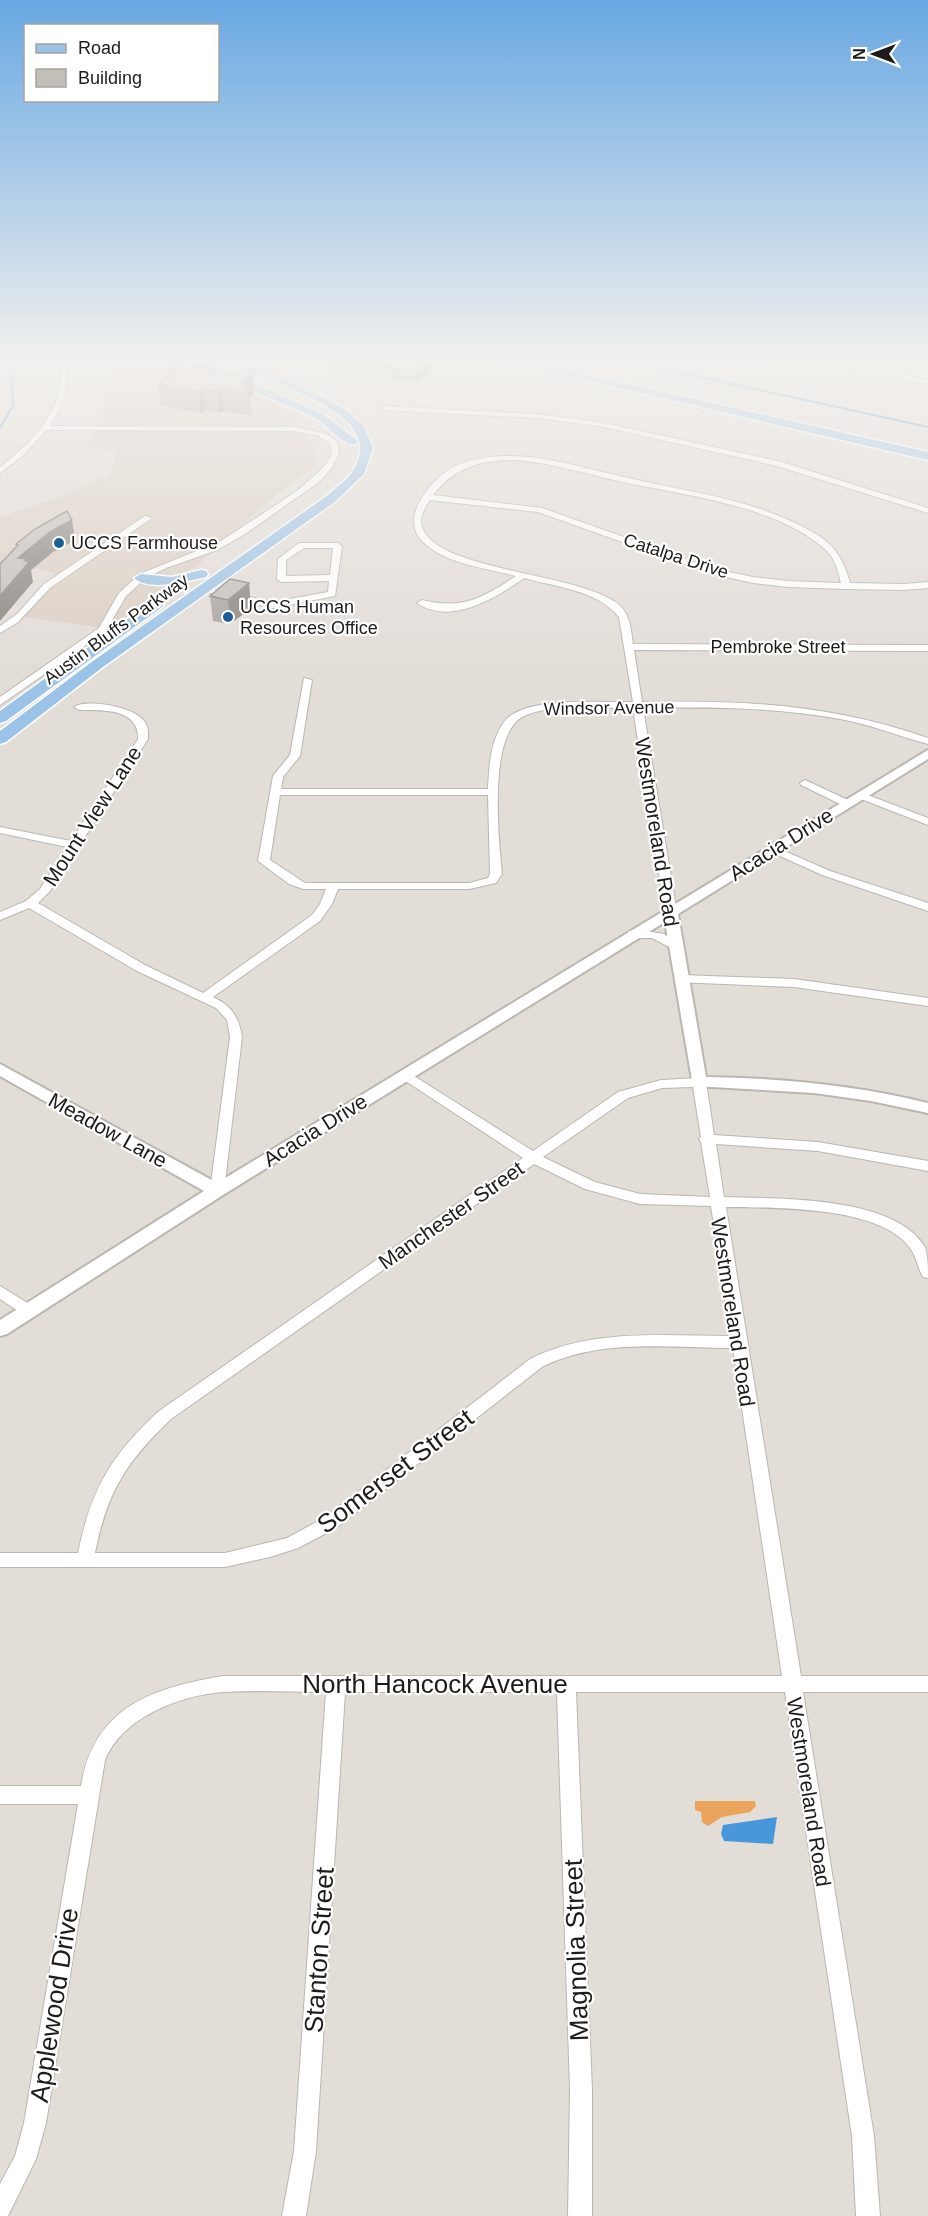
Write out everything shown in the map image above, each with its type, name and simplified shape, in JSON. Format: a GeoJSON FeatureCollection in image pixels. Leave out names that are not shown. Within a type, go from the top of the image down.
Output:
{"type":"FeatureCollection","features":[{"type":"Feature","properties":{"kind":"main road","name":"Austin Bluffs Parkway"},"geometry":{"type":"LineString","coordinates":[[0,718],[166,598],[331,487],[346,472],[352,460]]}},
{"type":"Feature","properties":{"kind":"main road","name":"Austin Bluffs Parkway"},"geometry":{"type":"LineString","coordinates":[[0,739],[98,664],[344,489],[364,465],[365,460]]}},
{"type":"Feature","properties":{"kind":"main road"},"geometry":{"type":"LineString","coordinates":[[141,578],[171,581],[201,574],[198,585],[203,590]]}},
{"type":"Feature","properties":{"kind":"main road"},"geometry":{"type":"LineString","coordinates":[[141,578],[166,586],[168,591],[166,598]]}},
{"type":"Feature","properties":{"kind":"street"},"geometry":{"type":"LineString","coordinates":[[0,471],[13,460]]}},
{"type":"Feature","properties":{"kind":"street"},"geometry":{"type":"LineString","coordinates":[[0,702],[102,630],[111,618],[122,595],[141,578],[171,562],[225,543],[306,489],[330,467],[333,460]]}},
{"type":"Feature","properties":{"kind":"street"},"geometry":{"type":"LineString","coordinates":[[431,544],[423,536],[417,524],[418,513],[428,497],[448,472],[464,465],[486,460]]}},
{"type":"Feature","properties":{"kind":"street"},"geometry":{"type":"LineString","coordinates":[[530,460],[730,504],[774,518],[809,535],[829,549],[841,564],[846,586]]}},
{"type":"Feature","properties":{"kind":"street"},"geometry":{"type":"LineString","coordinates":[[771,460],[844,486],[928,511]]}},
{"type":"Feature","properties":{"kind":"street"},"geometry":{"type":"LineString","coordinates":[[844,486],[856,481]]}},
{"type":"Feature","properties":{"kind":"street","name":"Catalpa Drive"},"geometry":{"type":"LineString","coordinates":[[428,497],[539,510],[732,576],[779,584],[904,587],[928,585]]}},
{"type":"Feature","properties":{"kind":"street"},"geometry":{"type":"LineString","coordinates":[[0,630],[20,617],[33,599],[52,583],[148,518]]}},
{"type":"Feature","properties":{"kind":"street"},"geometry":{"type":"LineString","coordinates":[[418,546],[431,544]]}},
{"type":"Feature","properties":{"kind":"street","name":"Westmoreland Road"},"geometry":{"type":"LineString","coordinates":[[431,544],[457,558],[592,593],[609,601],[624,617],[675,946],[699,1082],[863,2136],[868,2216]]}},
{"type":"Feature","properties":{"kind":"street"},"geometry":{"type":"LineString","coordinates":[[203,590],[273,605],[332,594],[335,578],[338,546],[302,545],[282,559],[281,579],[335,578]]}},
{"type":"Feature","properties":{"kind":"street"},"geometry":{"type":"LineString","coordinates":[[422,603],[436,607],[476,603],[491,597],[523,575]]}},
{"type":"Feature","properties":{"kind":"street","name":"Pembroke Street"},"geometry":{"type":"LineString","coordinates":[[628,647],[928,648]]}},
{"type":"Feature","properties":{"kind":"street"},"geometry":{"type":"LineString","coordinates":[[204,998],[316,918],[326,904],[333,887],[303,886],[293,882],[264,861],[274,792],[278,776],[295,756],[307,680]]}},
{"type":"Feature","properties":{"kind":"street","name":"Mount View Lane"},"geometry":{"type":"LineString","coordinates":[[0,915],[30,903],[44,891],[143,739],[145,732],[142,724],[124,712],[105,707],[79,707]]}},
{"type":"Feature","properties":{"kind":"street","name":"Windsor Avenue"},"geometry":{"type":"LineString","coordinates":[[333,887],[469,886],[492,881],[496,874],[493,792],[502,731],[515,717],[550,707],[791,709],[859,720],[928,741]]}},
{"type":"Feature","properties":{"kind":"street","name":"Acacia Drive"},"geometry":{"type":"LineString","coordinates":[[0,1329],[217,1191],[928,754]]}},
{"type":"Feature","properties":{"kind":"street"},"geometry":{"type":"LineString","coordinates":[[805,783],[846,803]]}},
{"type":"Feature","properties":{"kind":"street"},"geometry":{"type":"LineString","coordinates":[[274,792],[493,792]]}},
{"type":"Feature","properties":{"kind":"street"},"geometry":{"type":"LineString","coordinates":[[860,795],[928,822]]}},
{"type":"Feature","properties":{"kind":"street"},"geometry":{"type":"LineString","coordinates":[[0,830],[74,845]]}},
{"type":"Feature","properties":{"kind":"street"},"geometry":{"type":"LineString","coordinates":[[773,849],[837,877],[928,907]]}},
{"type":"Feature","properties":{"kind":"street"},"geometry":{"type":"LineString","coordinates":[[30,903],[141,968],[227,1011],[235,1027],[217,1191]]}},
{"type":"Feature","properties":{"kind":"street"},"geometry":{"type":"LineString","coordinates":[[633,934],[650,932],[662,935],[675,946]]}},
{"type":"Feature","properties":{"kind":"street"},"geometry":{"type":"LineString","coordinates":[[681,980],[794,983],[928,1002]]}},
{"type":"Feature","properties":{"kind":"street","name":"Meadow Lane"},"geometry":{"type":"LineString","coordinates":[[0,1069],[217,1191]]}},
{"type":"Feature","properties":{"kind":"street"},"geometry":{"type":"LineString","coordinates":[[406,1075],[534,1158],[570,1178],[616,1194],[667,1201],[815,1205],[876,1218],[894,1226],[918,1248],[928,1273]]}},
{"type":"Feature","properties":{"kind":"street","name":"Manchester Street"},"geometry":{"type":"LineString","coordinates":[[85,1560],[95,1513],[106,1488],[133,1449],[165,1415],[629,1092],[661,1084],[783,1083],[886,1097],[928,1108]]}},
{"type":"Feature","properties":{"kind":"street"},"geometry":{"type":"LineString","coordinates":[[706,1138],[814,1145],[885,1156],[928,1166]]}},
{"type":"Feature","properties":{"kind":"street"},"geometry":{"type":"LineString","coordinates":[[0,1291],[29,1311]]}},
{"type":"Feature","properties":{"kind":"street","name":"Somerset Street"},"geometry":{"type":"LineString","coordinates":[[0,1560],[225,1560],[270,1550],[292,1543],[330,1523],[528,1369],[553,1354],[585,1344],[607,1342],[738,1342]]}},
{"type":"Feature","properties":{"kind":"street","name":"North Hancock Avenue"},"geometry":{"type":"LineString","coordinates":[[89,1795],[99,1750],[115,1731],[154,1702],[178,1692],[223,1684],[928,1684]]}},
{"type":"Feature","properties":{"kind":"street","name":"Stanton Street"},"geometry":{"type":"LineString","coordinates":[[294,2216],[305,2151],[336,1684]]}},
{"type":"Feature","properties":{"kind":"street","name":"Magnolia Street"},"geometry":{"type":"LineString","coordinates":[[566,1685],[581,2090],[580,2216]]}},
{"type":"Feature","properties":{"kind":"street"},"geometry":{"type":"LineString","coordinates":[[0,1795],[89,1795]]}},
{"type":"Feature","properties":{"kind":"street","name":"Applewood Drive"},"geometry":{"type":"LineString","coordinates":[[0,2208],[25,2159],[34,2123],[89,1795]]}},
{"type":"Feature","properties":{"kind":"shaded area"},"geometry":{"type":"Polygon","coordinates":[[[113,460],[317,460],[318,464],[276,495],[199,564],[0,702],[103,628],[19,616],[33,596],[56,574],[40,569],[0,570],[0,517],[65,495],[109,475],[113,460]]]}},
{"type":"Feature","properties":{"kind":"shaded area"},"geometry":{"type":"Polygon","coordinates":[[[695,1801],[755,1801],[756,1806],[750,1812],[722,1817],[708,1826],[702,1822],[701,1812],[695,1810],[695,1801]]]}},
{"type":"Feature","properties":{"kind":"water"},"geometry":{"type":"Polygon","coordinates":[[[777,1817],[773,1844],[724,1841],[721,1834],[723,1825],[777,1817]]]}},
{"type":"Feature","properties":{"kind":"building"},"geometry":{"type":"Polygon","coordinates":[[[67,511],[72,520],[50,532],[18,558],[30,561],[0,596],[0,564],[18,545],[16,544],[35,529],[67,511]]]}},
{"type":"Feature","properties":{"kind":"building"},"geometry":{"type":"Polygon","coordinates":[[[230,579],[249,583],[228,600],[210,596],[230,579]]]}},
{"type":"Feature","properties":{"kind":"place","name":"UCCS Farmhouse"},"geometry":{"type":"Point","coordinates":[59,543]}},
{"type":"Feature","properties":{"kind":"place","name":"UCCS Human Resources Office"},"geometry":{"type":"Point","coordinates":[228,617]}}]}
